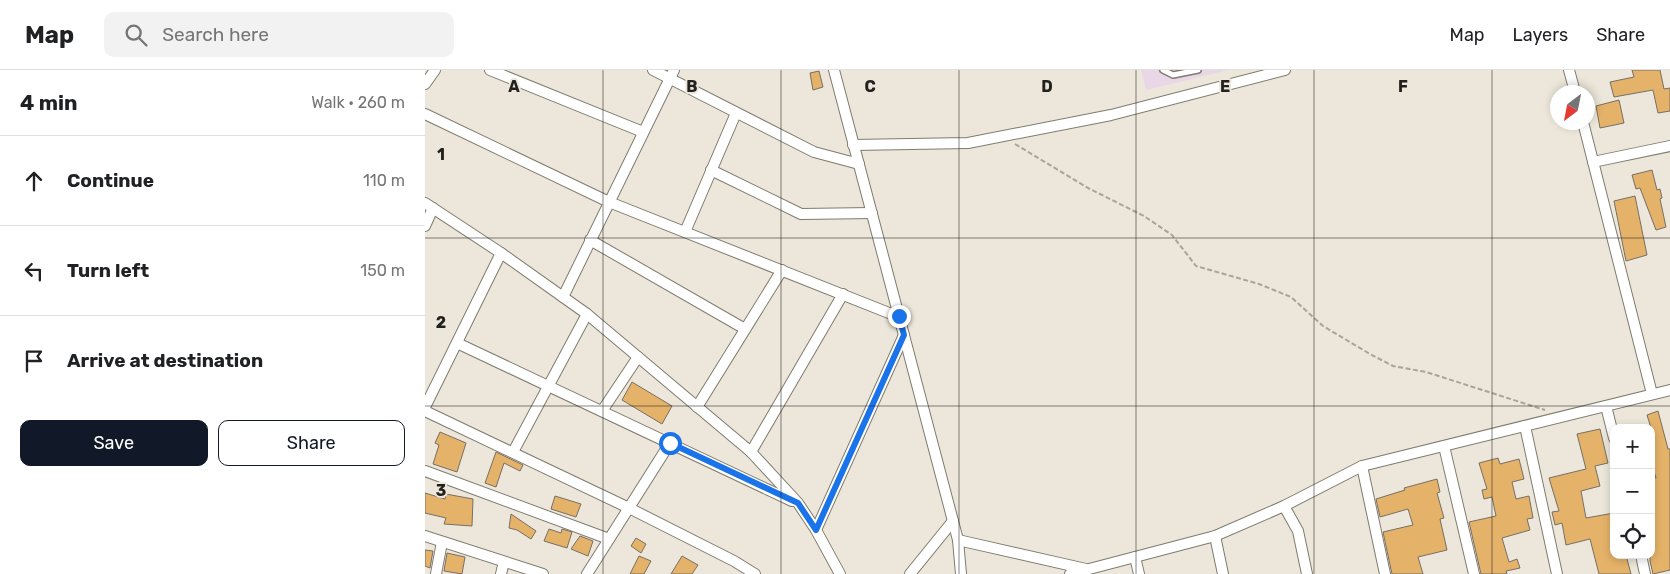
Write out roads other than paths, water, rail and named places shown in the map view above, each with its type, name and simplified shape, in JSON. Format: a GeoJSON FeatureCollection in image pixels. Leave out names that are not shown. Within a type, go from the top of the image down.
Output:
{"type":"FeatureCollection","features":[{"type":"Feature","properties":{"kind":"street"},"geometry":{"type":"LineString","coordinates":[[425,84],[435,70]]}},
{"type":"Feature","properties":{"kind":"street"},"geometry":{"type":"LineString","coordinates":[[491,70],[643,132]]}},
{"type":"Feature","properties":{"kind":"street"},"geometry":{"type":"LineString","coordinates":[[653,70],[671,74],[737,113],[814,152],[859,164]]}},
{"type":"Feature","properties":{"kind":"street"},"geometry":{"type":"LineString","coordinates":[[834,70],[958,540],[961,574]]}},
{"type":"Feature","properties":{"kind":"street"},"geometry":{"type":"LineString","coordinates":[[853,145],[968,143],[1111,114],[1285,70]]}},
{"type":"Feature","properties":{"kind":"street"},"geometry":{"type":"LineString","coordinates":[[1569,70],[1573,85]]}},
{"type":"Feature","properties":{"kind":"street"},"geometry":{"type":"LineString","coordinates":[[563,297],[671,74]]}},
{"type":"Feature","properties":{"kind":"street"},"geometry":{"type":"LineString","coordinates":[[685,232],[737,113]]}},
{"type":"Feature","properties":{"kind":"street"},"geometry":{"type":"LineString","coordinates":[[425,114],[609,202],[899,316]]}},
{"type":"Feature","properties":{"kind":"street"},"geometry":{"type":"LineString","coordinates":[[1585,130],[1652,394]]}},
{"type":"Feature","properties":{"kind":"street"},"geometry":{"type":"LineString","coordinates":[[1593,162],[1670,146]]}},
{"type":"Feature","properties":{"kind":"street"},"geometry":{"type":"LineString","coordinates":[[711,170],[801,214],[872,213]]}},
{"type":"Feature","properties":{"kind":"street"},"geometry":{"type":"LineString","coordinates":[[425,226],[429,205],[587,314],[751,452],[798,503],[816,530],[840,574]]}},
{"type":"Feature","properties":{"kind":"street"},"geometry":{"type":"LineString","coordinates":[[590,240],[745,329]]}},
{"type":"Feature","properties":{"kind":"street"},"geometry":{"type":"LineString","coordinates":[[501,253],[425,409],[629,508],[734,561],[755,574]]}},
{"type":"Feature","properties":{"kind":"street"},"geometry":{"type":"LineString","coordinates":[[697,407],[782,270]]}},
{"type":"Feature","properties":{"kind":"street"},"geometry":{"type":"LineString","coordinates":[[751,452],[843,294]]}},
{"type":"Feature","properties":{"kind":"street"},"geometry":{"type":"LineString","coordinates":[[513,452],[587,314]]}},
{"type":"Feature","properties":{"kind":"street"},"geometry":{"type":"LineString","coordinates":[[816,530],[904,335]]}},
{"type":"Feature","properties":{"kind":"street"},"geometry":{"type":"LineString","coordinates":[[457,343],[798,503]]}},
{"type":"Feature","properties":{"kind":"street"},"geometry":{"type":"LineString","coordinates":[[601,411],[638,357]]}},
{"type":"Feature","properties":{"kind":"street"},"geometry":{"type":"LineString","coordinates":[[1070,574],[1089,572],[1135,557],[1215,536],[1284,506],[1362,466],[1670,390]]}},
{"type":"Feature","properties":{"kind":"street"},"geometry":{"type":"LineString","coordinates":[[1606,406],[1610,424]]}},
{"type":"Feature","properties":{"kind":"street"},"geometry":{"type":"LineString","coordinates":[[1525,426],[1557,574]]}},
{"type":"Feature","properties":{"kind":"street"},"geometry":{"type":"LineString","coordinates":[[587,574],[670,443]]}},
{"type":"Feature","properties":{"kind":"street"},"geometry":{"type":"LineString","coordinates":[[1445,446],[1474,574]]}},
{"type":"Feature","properties":{"kind":"street"},"geometry":{"type":"LineString","coordinates":[[1362,466],[1385,574]]}},
{"type":"Feature","properties":{"kind":"street"},"geometry":{"type":"LineString","coordinates":[[425,471],[609,539]]}},
{"type":"Feature","properties":{"kind":"street"},"geometry":{"type":"LineString","coordinates":[[1284,506],[1298,531],[1307,574]]}},
{"type":"Feature","properties":{"kind":"street"},"geometry":{"type":"LineString","coordinates":[[909,574],[953,521]]}},
{"type":"Feature","properties":{"kind":"street"},"geometry":{"type":"LineString","coordinates":[[425,536],[543,574]]}},
{"type":"Feature","properties":{"kind":"street"},"geometry":{"type":"LineString","coordinates":[[1215,536],[1223,574]]}},
{"type":"Feature","properties":{"kind":"street"},"geometry":{"type":"LineString","coordinates":[[958,540],[1089,572]]}},
{"type":"Feature","properties":{"kind":"street"},"geometry":{"type":"LineString","coordinates":[[436,574],[442,542]]}},
{"type":"Feature","properties":{"kind":"street"},"geometry":{"type":"LineString","coordinates":[[1135,557],[1139,574]]}},
{"type":"Feature","properties":{"kind":"street"},"geometry":{"type":"LineString","coordinates":[[1642,559],[1645,574]]}},
{"type":"Feature","properties":{"kind":"street"},"geometry":{"type":"LineString","coordinates":[[501,574],[505,562]]}},
{"type":"Feature","properties":{"kind":"lane"},"geometry":{"type":"LineString","coordinates":[[1163,70],[1165,73],[1173,75],[1198,70]]}}]}
